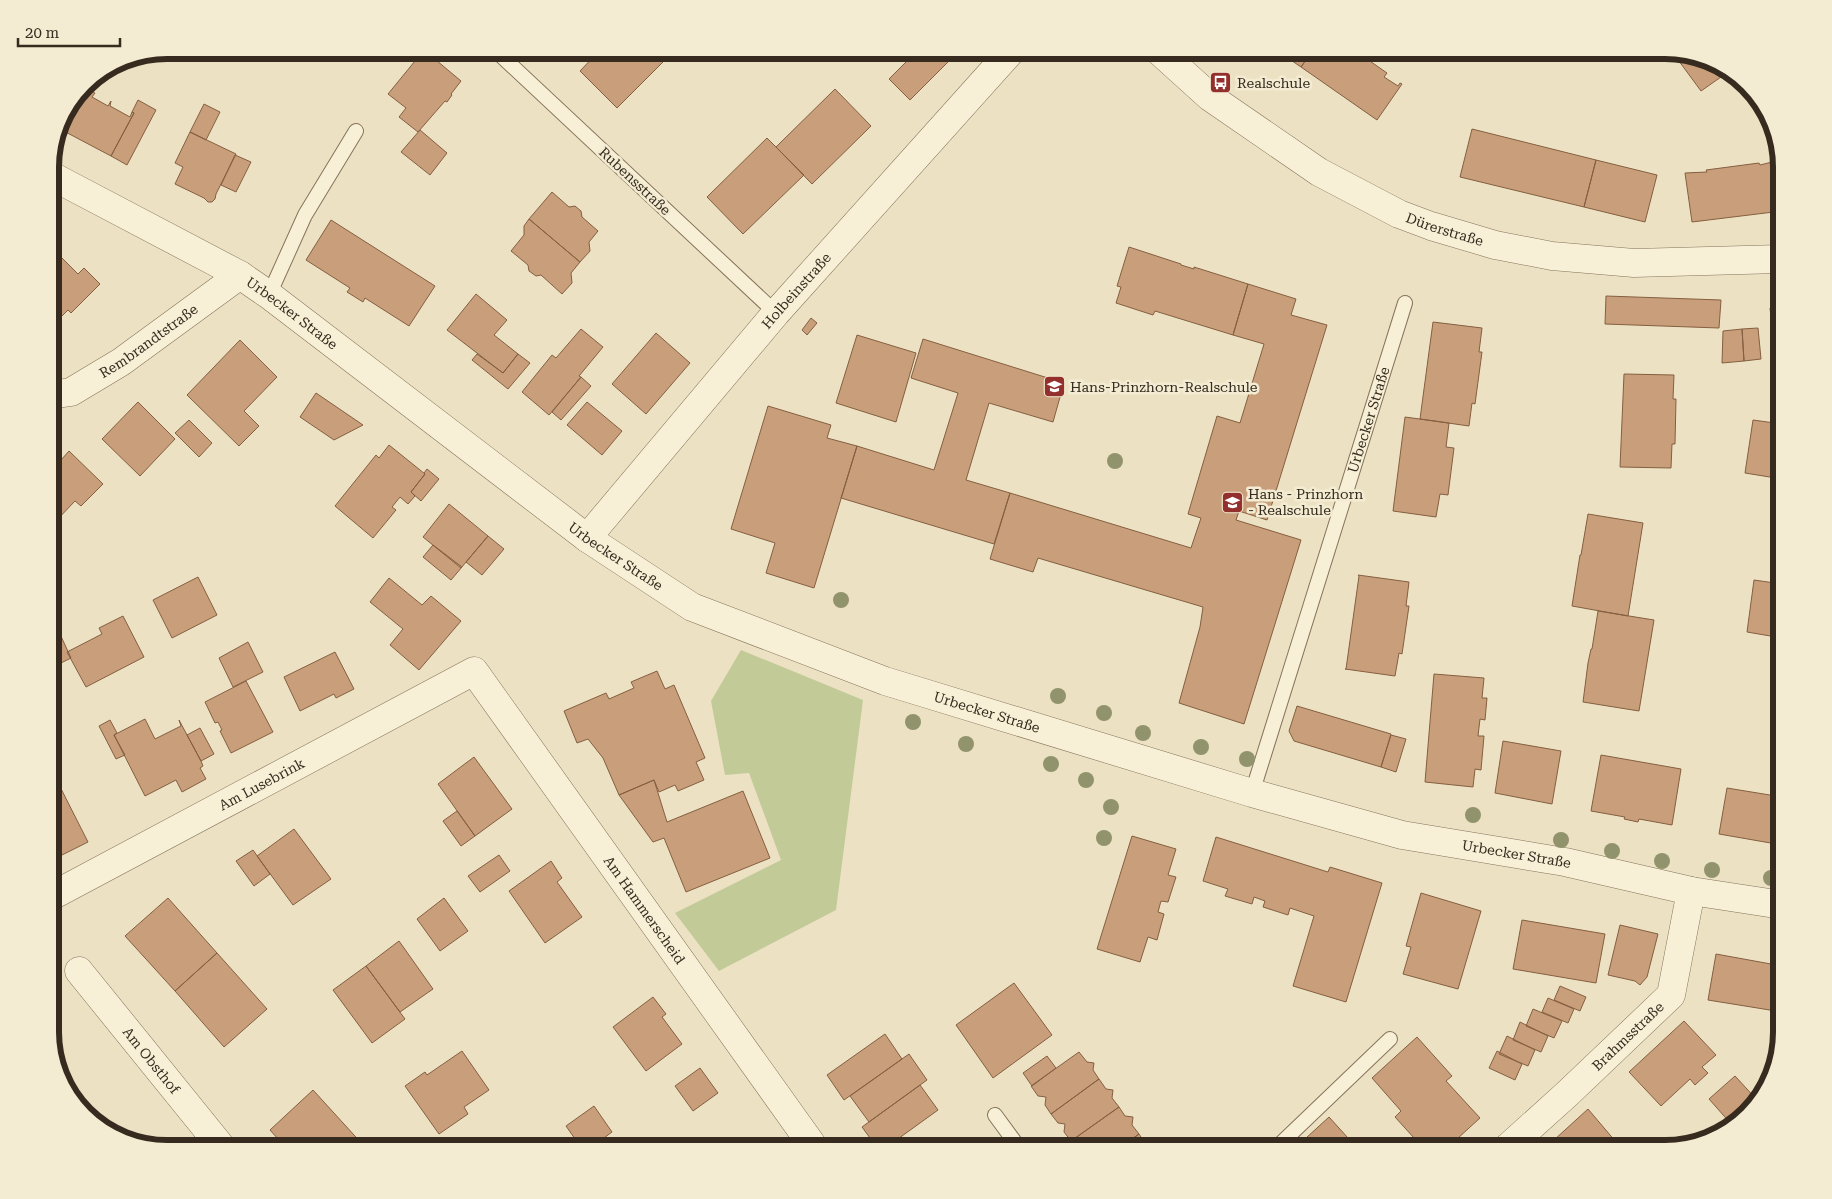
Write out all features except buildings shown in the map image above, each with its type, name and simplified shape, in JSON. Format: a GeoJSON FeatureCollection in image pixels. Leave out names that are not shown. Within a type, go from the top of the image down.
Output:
{"type":"FeatureCollection","features":[{"type":"Feature","properties":{"kind":"street","name":"Holbeinstraße"},"geometry":{"type":"LineString","coordinates":[[587,538],[776,312],[1004,59]]}},
{"type":"Feature","properties":{"kind":"street","name":"Dürerstraße"},"geometry":{"type":"LineString","coordinates":[[1168,59],[1210,97],[1319,172],[1399,214],[1431,226],[1495,245],[1552,256],[1634,264],[1773,258]]}},
{"type":"Feature","properties":{"kind":"street","name":"Urbecker Straße"},"geometry":{"type":"LineString","coordinates":[[59,180],[240,275],[269,295],[587,538],[692,607],[885,681],[1252,793],[1402,835],[1564,862],[1692,890],[1773,904]]}},
{"type":"Feature","properties":{"kind":"street","name":"Rembrandtstraße"},"geometry":{"type":"LineString","coordinates":[[59,394],[71,392],[120,362],[240,275]]}},
{"type":"Feature","properties":{"kind":"street","name":"Am Lusebrink"},"geometry":{"type":"LineString","coordinates":[[59,893],[474,671]]}},
{"type":"Feature","properties":{"kind":"street","name":"Am Hammerscheid"},"geometry":{"type":"LineString","coordinates":[[474,671],[809,1140]]}},
{"type":"Feature","properties":{"kind":"street","name":"Brahmsstraße"},"geometry":{"type":"LineString","coordinates":[[1521,1140],[1671,995],[1692,890]]}},
{"type":"Feature","properties":{"kind":"street","name":"Am Obsthof"},"geometry":{"type":"LineString","coordinates":[[79,971],[216,1140]]}},
{"type":"Feature","properties":{"kind":"lane","name":"Rubensstraße"},"geometry":{"type":"LineString","coordinates":[[505,59],[776,312]]}},
{"type":"Feature","properties":{"kind":"lane"},"geometry":{"type":"LineString","coordinates":[[269,295],[305,215],[356,131]]}},
{"type":"Feature","properties":{"kind":"lane","name":"Urbecker Straße"},"geometry":{"type":"LineString","coordinates":[[1252,793],[1405,303]]}},
{"type":"Feature","properties":{"kind":"lane"},"geometry":{"type":"LineString","coordinates":[[1284,1140],[1390,1039]]}},
{"type":"Feature","properties":{"kind":"lane"},"geometry":{"type":"LineString","coordinates":[[995,1115],[1013,1140]]}},
{"type":"Feature","properties":{"kind":"green space"},"geometry":{"type":"Polygon","coordinates":[[[741,650],[863,700],[836,910],[719,971],[675,913],[781,860],[749,773],[725,775],[711,701],[741,650]]]}},
{"type":"Feature","properties":{"kind":"place","name":"Realschule"},"geometry":{"type":"Point","coordinates":[1221,83]}},
{"type":"Feature","properties":{"kind":"place","name":"Hans-Prinzhorn-Realschule"},"geometry":{"type":"Point","coordinates":[1054,387]}},
{"type":"Feature","properties":{"kind":"place","name":"Hans - Prinzhorn - Realschule"},"geometry":{"type":"Point","coordinates":[1232,502]}}]}
